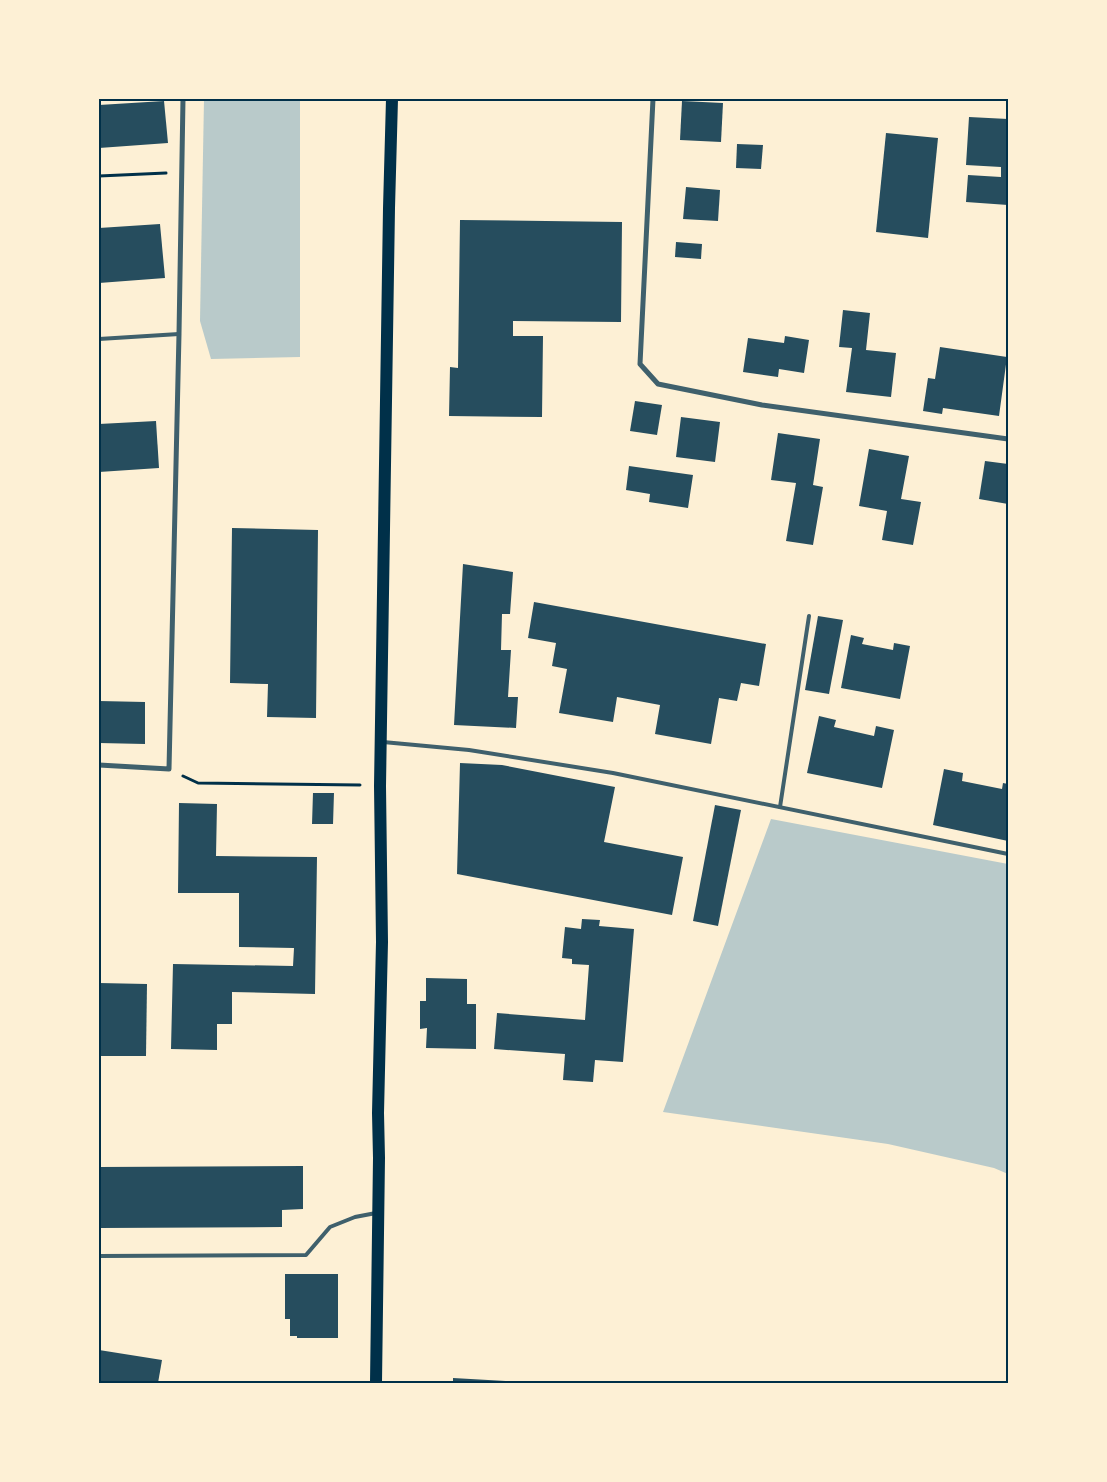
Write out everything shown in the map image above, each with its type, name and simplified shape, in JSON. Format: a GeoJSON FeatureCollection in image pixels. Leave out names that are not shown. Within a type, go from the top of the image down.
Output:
{"type":"FeatureCollection","features":[{"type":"Feature","properties":{"kind":"main road"},"geometry":{"type":"LineString","coordinates":[[376,1383],[382,942],[380,786],[388,208],[392,99]]}},
{"type":"Feature","properties":{"kind":"street"},"geometry":{"type":"LineString","coordinates":[[99,765],[169,769],[183,99]]}},
{"type":"Feature","properties":{"kind":"street"},"geometry":{"type":"LineString","coordinates":[[652,99],[640,364],[658,384],[762,405],[1008,440]]}},
{"type":"Feature","properties":{"kind":"lane"},"geometry":{"type":"LineString","coordinates":[[99,339],[179,334]]}},
{"type":"Feature","properties":{"kind":"lane"},"geometry":{"type":"LineString","coordinates":[[780,807],[810,616]]}},
{"type":"Feature","properties":{"kind":"lane"},"geometry":{"type":"LineString","coordinates":[[381,742],[489,753],[613,774],[1008,854]]}},
{"type":"Feature","properties":{"kind":"lane"},"geometry":{"type":"LineString","coordinates":[[99,1256],[306,1255],[330,1227],[355,1217],[378,1213]]}},
{"type":"Feature","properties":{"kind":"path"},"geometry":{"type":"LineString","coordinates":[[99,176],[182,172]]}},
{"type":"Feature","properties":{"kind":"path"},"geometry":{"type":"LineString","coordinates":[[169,769],[198,783],[380,786]]}},
{"type":"Feature","properties":{"kind":"shaded area"},"geometry":{"type":"Polygon","coordinates":[[[204,99],[300,99],[300,357],[211,359],[200,321],[204,99]]]}},
{"type":"Feature","properties":{"kind":"shaded area"},"geometry":{"type":"Polygon","coordinates":[[[771,819],[1008,864],[1008,1174],[994,1168],[888,1144],[663,1112],[771,819]]]}},
{"type":"Feature","properties":{"kind":"building"},"geometry":{"type":"Polygon","coordinates":[[[164,101],[168,143],[99,148],[99,105],[164,101]]]}},
{"type":"Feature","properties":{"kind":"building"},"geometry":{"type":"Polygon","coordinates":[[[682,101],[723,103],[721,142],[680,140],[682,101]]]}},
{"type":"Feature","properties":{"kind":"building"},"geometry":{"type":"Polygon","coordinates":[[[969,117],[1008,119],[1008,205],[966,202],[968,175],[1001,177],[1001,167],[966,165],[969,117]]]}},
{"type":"Feature","properties":{"kind":"building"},"geometry":{"type":"Polygon","coordinates":[[[886,133],[938,138],[928,238],[876,232],[886,133]]]}},
{"type":"Feature","properties":{"kind":"building"},"geometry":{"type":"Polygon","coordinates":[[[737,144],[763,145],[761,169],[736,168],[737,144]]]}},
{"type":"Feature","properties":{"kind":"building"},"geometry":{"type":"Polygon","coordinates":[[[686,187],[720,190],[718,221],[683,219],[686,187]]]}},
{"type":"Feature","properties":{"kind":"building"},"geometry":{"type":"Polygon","coordinates":[[[460,220],[622,222],[621,322],[513,321],[513,336],[543,336],[542,417],[449,416],[450,367],[458,368],[460,220]]]}},
{"type":"Feature","properties":{"kind":"building"},"geometry":{"type":"Polygon","coordinates":[[[160,224],[165,278],[99,283],[99,228],[160,224]]]}},
{"type":"Feature","properties":{"kind":"building"},"geometry":{"type":"Polygon","coordinates":[[[676,242],[702,244],[701,259],[675,257],[676,242]]]}},
{"type":"Feature","properties":{"kind":"building"},"geometry":{"type":"Polygon","coordinates":[[[843,310],[870,313],[866,350],[896,353],[891,397],[846,392],[852,348],[839,347],[843,310]]]}},
{"type":"Feature","properties":{"kind":"building"},"geometry":{"type":"Polygon","coordinates":[[[785,336],[809,340],[804,373],[779,369],[778,377],[743,372],[748,338],[784,343],[785,336]]]}},
{"type":"Feature","properties":{"kind":"building"},"geometry":{"type":"Polygon","coordinates":[[[940,347],[1007,357],[999,416],[943,408],[942,414],[923,411],[928,378],[935,379],[940,347]]]}},
{"type":"Feature","properties":{"kind":"building"},"geometry":{"type":"Polygon","coordinates":[[[635,401],[662,405],[657,435],[630,431],[635,401]]]}},
{"type":"Feature","properties":{"kind":"building"},"geometry":{"type":"Polygon","coordinates":[[[681,417],[720,422],[715,462],[676,457],[681,417]]]}},
{"type":"Feature","properties":{"kind":"building"},"geometry":{"type":"Polygon","coordinates":[[[156,421],[159,468],[99,472],[99,424],[156,421]]]}},
{"type":"Feature","properties":{"kind":"building"},"geometry":{"type":"Polygon","coordinates":[[[778,433],[820,439],[813,485],[823,487],[813,545],[786,541],[796,483],[771,480],[778,433]]]}},
{"type":"Feature","properties":{"kind":"building"},"geometry":{"type":"Polygon","coordinates":[[[869,449],[909,456],[901,499],[921,502],[913,545],[882,540],[887,511],[859,506],[869,449]]]}},
{"type":"Feature","properties":{"kind":"building"},"geometry":{"type":"Polygon","coordinates":[[[985,461],[1008,464],[1008,504],[979,499],[985,461]]]}},
{"type":"Feature","properties":{"kind":"building"},"geometry":{"type":"Polygon","coordinates":[[[629,466],[693,475],[688,508],[649,502],[650,494],[626,490],[629,466]]]}},
{"type":"Feature","properties":{"kind":"building"},"geometry":{"type":"Polygon","coordinates":[[[232,528],[318,530],[316,718],[267,717],[268,684],[230,683],[232,528]]]}},
{"type":"Feature","properties":{"kind":"building"},"geometry":{"type":"Polygon","coordinates":[[[463,564],[513,572],[510,614],[502,614],[501,650],[511,650],[508,697],[518,697],[516,728],[454,725],[463,564]]]}},
{"type":"Feature","properties":{"kind":"building"},"geometry":{"type":"Polygon","coordinates":[[[534,602],[766,644],[759,686],[741,683],[737,701],[719,698],[711,744],[655,734],[660,705],[617,697],[613,722],[559,713],[567,669],[552,666],[556,643],[528,638],[534,602]]]}},
{"type":"Feature","properties":{"kind":"building"},"geometry":{"type":"Polygon","coordinates":[[[818,616],[843,620],[829,694],[805,690],[818,616]]]}},
{"type":"Feature","properties":{"kind":"building"},"geometry":{"type":"Polygon","coordinates":[[[851,635],[864,638],[862,644],[893,650],[894,643],[910,646],[900,699],[841,688],[851,635]]]}},
{"type":"Feature","properties":{"kind":"building"},"geometry":{"type":"Polygon","coordinates":[[[99,701],[145,702],[145,744],[99,743],[99,701]]]}},
{"type":"Feature","properties":{"kind":"building"},"geometry":{"type":"Polygon","coordinates":[[[819,716],[836,720],[834,727],[874,736],[876,726],[894,730],[882,788],[807,773],[819,716]]]}},
{"type":"Feature","properties":{"kind":"building"},"geometry":{"type":"Polygon","coordinates":[[[460,763],[502,765],[615,787],[604,842],[683,857],[672,915],[457,874],[460,763]]]}},
{"type":"Feature","properties":{"kind":"building"},"geometry":{"type":"Polygon","coordinates":[[[944,769],[963,773],[962,781],[1002,789],[1003,783],[1008,784],[1008,841],[933,825],[944,769]]]}},
{"type":"Feature","properties":{"kind":"building"},"geometry":{"type":"Polygon","coordinates":[[[313,793],[334,793],[333,824],[312,824],[313,793]]]}},
{"type":"Feature","properties":{"kind":"building"},"geometry":{"type":"Polygon","coordinates":[[[179,803],[217,804],[216,856],[317,857],[315,994],[232,992],[232,1024],[217,1024],[217,1050],[171,1049],[173,964],[293,966],[294,948],[239,947],[239,893],[178,893],[179,803]]]}},
{"type":"Feature","properties":{"kind":"building"},"geometry":{"type":"Polygon","coordinates":[[[715,805],[741,810],[718,926],[693,921],[715,805]]]}},
{"type":"Feature","properties":{"kind":"building"},"geometry":{"type":"Polygon","coordinates":[[[582,919],[600,920],[599,926],[634,929],[623,1062],[595,1060],[593,1082],[563,1080],[565,1054],[494,1049],[497,1013],[585,1020],[589,965],[572,964],[572,959],[562,958],[565,927],[581,929],[582,919]]]}},
{"type":"Feature","properties":{"kind":"building"},"geometry":{"type":"Polygon","coordinates":[[[426,978],[467,979],[467,1004],[476,1004],[476,1049],[426,1048],[427,1028],[420,1029],[420,1001],[426,1001],[426,978]]]}},
{"type":"Feature","properties":{"kind":"building"},"geometry":{"type":"Polygon","coordinates":[[[99,983],[147,984],[146,1056],[99,1056],[99,983]]]}},
{"type":"Feature","properties":{"kind":"building"},"geometry":{"type":"Polygon","coordinates":[[[303,1166],[303,1209],[282,1210],[282,1227],[99,1228],[99,1167],[303,1166]]]}},
{"type":"Feature","properties":{"kind":"building"},"geometry":{"type":"Polygon","coordinates":[[[285,1274],[338,1274],[338,1338],[297,1338],[297,1336],[290,1336],[290,1319],[285,1319],[285,1274]]]}},
{"type":"Feature","properties":{"kind":"building"},"geometry":{"type":"Polygon","coordinates":[[[99,1350],[162,1360],[158,1383],[99,1383],[99,1350]]]}},
{"type":"Feature","properties":{"kind":"building"},"geometry":{"type":"Polygon","coordinates":[[[453,1378],[523,1382],[523,1383],[453,1383],[453,1378]]]}}]}
